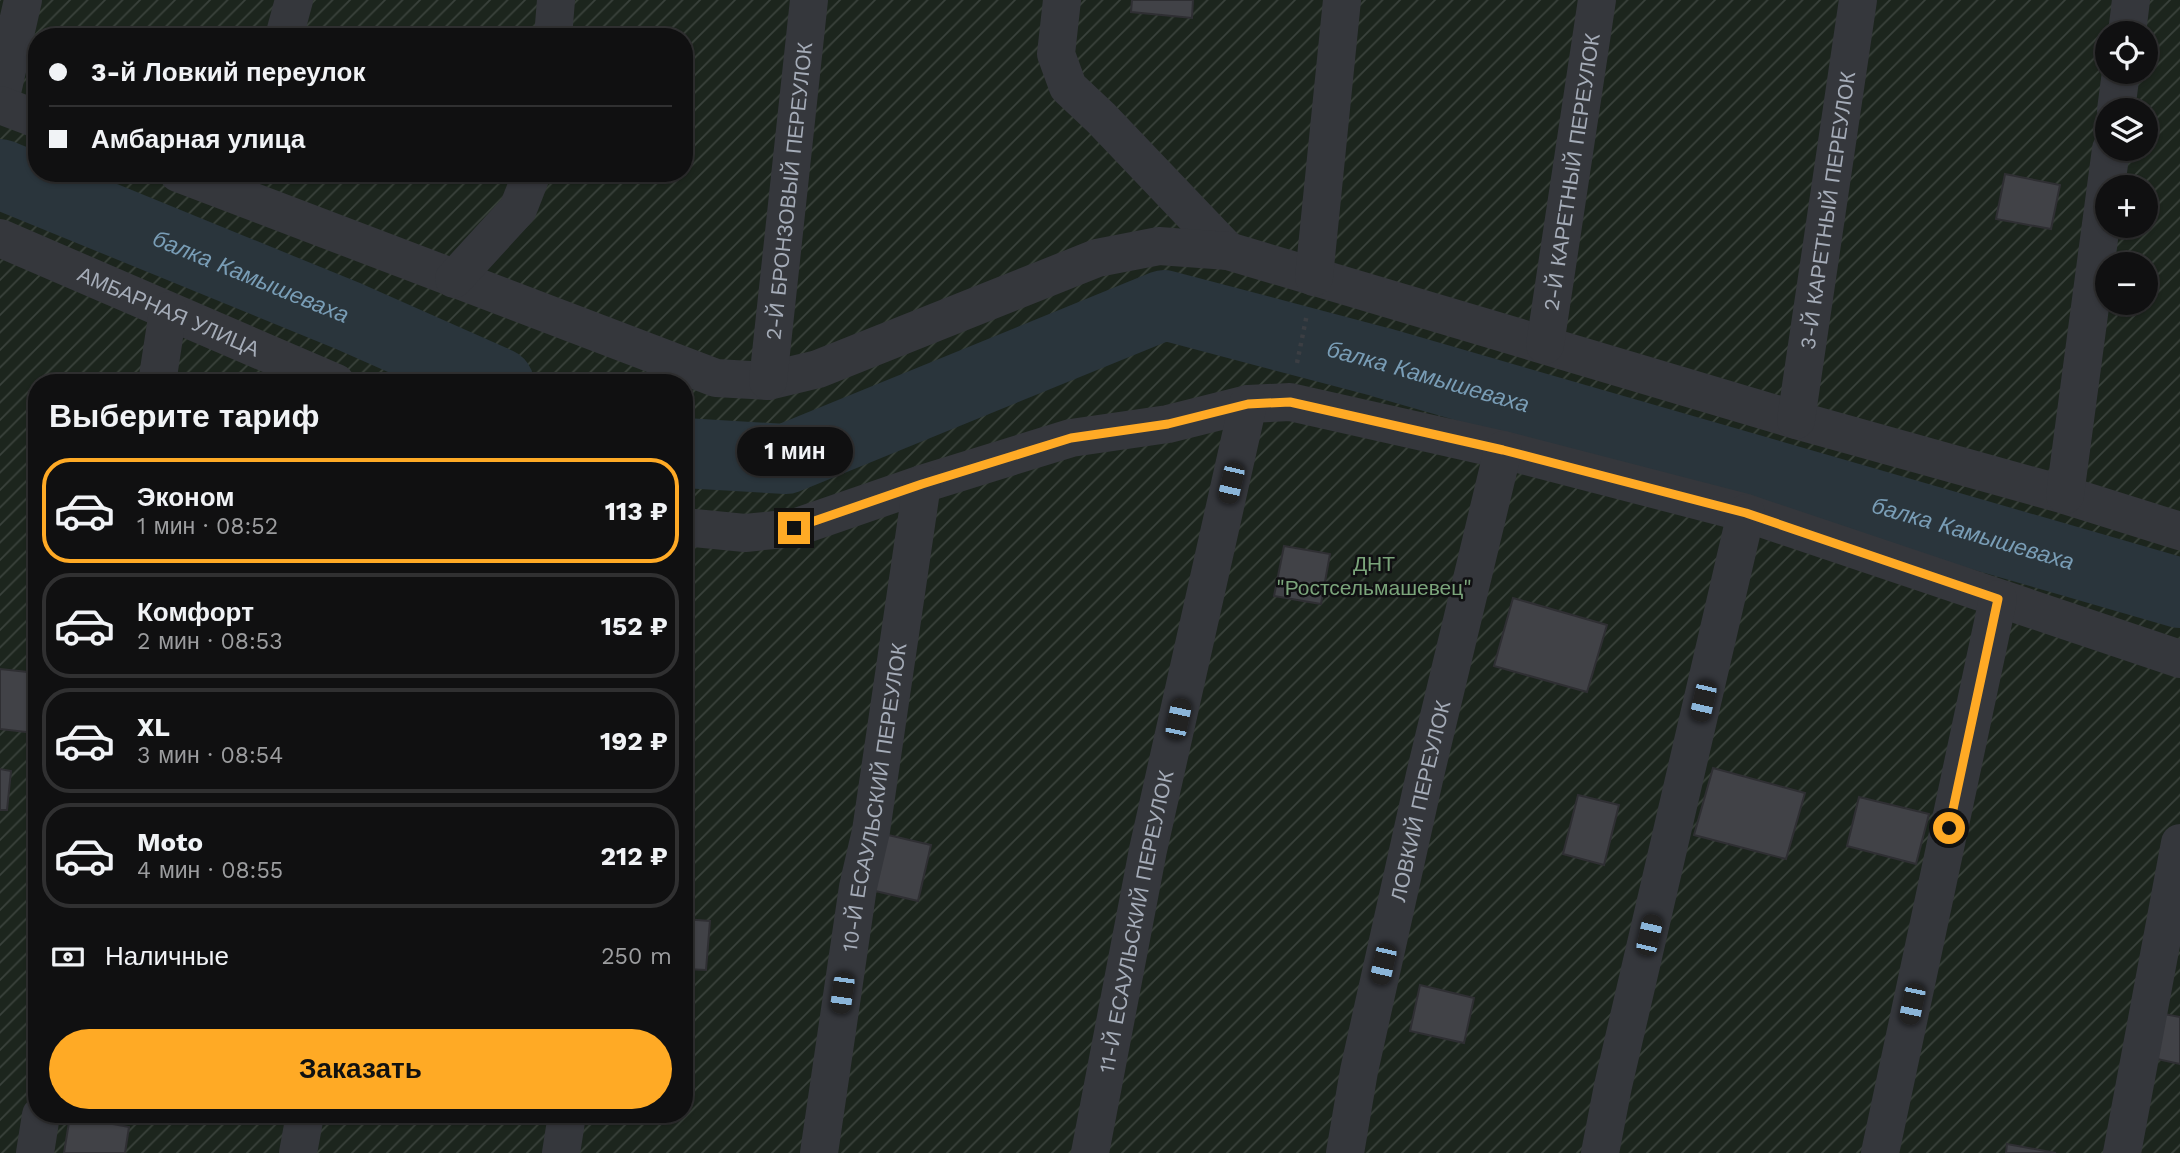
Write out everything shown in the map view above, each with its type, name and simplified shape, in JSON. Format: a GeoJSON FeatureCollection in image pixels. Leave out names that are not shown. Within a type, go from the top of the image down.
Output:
{"type":"FeatureCollection","features":[{"type":"Feature","properties":{"kind":"street"},"geometry":{"type":"LineString","coordinates":[[23,0],[0,103],[28,116]]}},
{"type":"Feature","properties":{"kind":"street"},"geometry":{"type":"LineString","coordinates":[[286,28],[294,0]]}},
{"type":"Feature","properties":{"kind":"street"},"geometry":{"type":"LineString","coordinates":[[554,28],[556,0]]}},
{"type":"Feature","properties":{"kind":"street","name":"2-Й БРОНЗОВЫЙ ПЕРЕУЛОК"},"geometry":{"type":"LineString","coordinates":[[768,381],[809,0]]}},
{"type":"Feature","properties":{"kind":"street"},"geometry":{"type":"LineString","coordinates":[[1062,0],[1056,54],[1068,87],[1101,117],[1228,251]]}},
{"type":"Feature","properties":{"kind":"street"},"geometry":{"type":"LineString","coordinates":[[1314,277],[1342,0]]}},
{"type":"Feature","properties":{"kind":"street","name":"2-Й КАРЕТНЫЙ ПЕРЕУЛОК"},"geometry":{"type":"LineString","coordinates":[[1545,345],[1597,0]]}},
{"type":"Feature","properties":{"kind":"street","name":"3-Й КАРЕТНЫЙ ПЕРЕУЛОК"},"geometry":{"type":"LineString","coordinates":[[1796,420],[1858,0]]}},
{"type":"Feature","properties":{"kind":"street"},"geometry":{"type":"LineString","coordinates":[[2128,21],[2131,0]]}},
{"type":"Feature","properties":{"kind":"street"},"geometry":{"type":"LineString","coordinates":[[2066,495],[2109,161]]}},
{"type":"Feature","properties":{"kind":"street"},"geometry":{"type":"LineString","coordinates":[[454,279],[518,209],[528,182]]}},
{"type":"Feature","properties":{"kind":"street"},"geometry":{"type":"LineString","coordinates":[[232,183],[454,279],[716,379],[768,381],[818,369],[1097,258],[1158,246],[1228,251],[1796,420],[2066,495],[2180,531]]}},
{"type":"Feature","properties":{"kind":"street","name":"АМБАРНАЯ УЛИЦА"},"geometry":{"type":"LineString","coordinates":[[0,238],[315,374]]}},
{"type":"Feature","properties":{"kind":"street"},"geometry":{"type":"LineString","coordinates":[[158,374],[168,311]]}},
{"type":"Feature","properties":{"kind":"street"},"geometry":{"type":"LineString","coordinates":[[693,528],[744,533],[794,528],[922,484],[1071,438],[1168,424],[1248,404],[1290,402],[1503,450],[1746,513],[2180,659]]}},
{"type":"Feature","properties":{"kind":"street","name":"11-Й ЕСАУЛЬСКИЙ ПЕРЕУЛОК"},"geometry":{"type":"LineString","coordinates":[[1090,1153],[1148,850],[1248,404]]}},
{"type":"Feature","properties":{"kind":"street","name":"ЛОВКИЙ ПЕРЕУЛОК"},"geometry":{"type":"LineString","coordinates":[[1345,1153],[1368,1031],[1425,775],[1503,450]]}},
{"type":"Feature","properties":{"kind":"street","name":"10-Й ЕСАУЛЬСКИЙ ПЕРЕУЛОК"},"geometry":{"type":"LineString","coordinates":[[819,1153],[858,887],[871,831],[922,484]]}},
{"type":"Feature","properties":{"kind":"street"},"geometry":{"type":"LineString","coordinates":[[1600,1153],[1613,1086],[1746,513]]}},
{"type":"Feature","properties":{"kind":"street"},"geometry":{"type":"LineString","coordinates":[[1880,1153],[1998,599]]}},
{"type":"Feature","properties":{"kind":"street"},"geometry":{"type":"LineString","coordinates":[[2122,1153],[2180,843]]}},
{"type":"Feature","properties":{"kind":"street"},"geometry":{"type":"LineString","coordinates":[[35,1153],[40,1123]]}},
{"type":"Feature","properties":{"kind":"street"},"geometry":{"type":"LineString","coordinates":[[298,1153],[304,1123]]}},
{"type":"Feature","properties":{"kind":"street"},"geometry":{"type":"LineString","coordinates":[[561,1153],[566,1123]]}},
{"type":"Feature","properties":{"kind":"path"},"geometry":{"type":"LineString","coordinates":[[1290,402],[1314,277]]}},
{"type":"Feature","properties":{"kind":"green space","name":"ДНТ \"Ростсельмашевец\""},"geometry":{"type":"Polygon","coordinates":[[[0,0],[2180,0],[2180,1153],[0,1153],[0,0]]]}},
{"type":"Feature","properties":{"kind":"building"},"geometry":{"type":"Polygon","coordinates":[[[1132,0],[1193,0],[1192,18],[1131,12],[1132,0]]]}},
{"type":"Feature","properties":{"kind":"building"},"geometry":{"type":"Polygon","coordinates":[[[2005,174],[2060,185],[2051,229],[1996,219],[2005,174]]]}},
{"type":"Feature","properties":{"kind":"building"},"geometry":{"type":"Polygon","coordinates":[[[1284,546],[1330,554],[1321,604],[1274,596],[1284,546]]]}},
{"type":"Feature","properties":{"kind":"building"},"geometry":{"type":"Polygon","coordinates":[[[1513,598],[1607,625],[1587,692],[1494,666],[1513,598]]]}},
{"type":"Feature","properties":{"kind":"building"},"geometry":{"type":"Polygon","coordinates":[[[0,669],[28,672],[28,732],[0,729],[0,669]]]}},
{"type":"Feature","properties":{"kind":"building"},"geometry":{"type":"Polygon","coordinates":[[[1713,768],[1805,793],[1786,859],[1694,835],[1713,768]]]}},
{"type":"Feature","properties":{"kind":"building"},"geometry":{"type":"Polygon","coordinates":[[[0,769],[11,771],[7,810],[0,810],[0,769]]]}},
{"type":"Feature","properties":{"kind":"building"},"geometry":{"type":"Polygon","coordinates":[[[1578,795],[1619,805],[1604,865],[1563,854],[1578,795]]]}},
{"type":"Feature","properties":{"kind":"building"},"geometry":{"type":"Polygon","coordinates":[[[1859,797],[1929,814],[1916,864],[1847,846],[1859,797]]]}},
{"type":"Feature","properties":{"kind":"building"},"geometry":{"type":"Polygon","coordinates":[[[871,831],[931,845],[918,901],[858,887],[871,831]]]}},
{"type":"Feature","properties":{"kind":"building"},"geometry":{"type":"Polygon","coordinates":[[[693,920],[710,921],[706,970],[693,969],[693,920]]]}},
{"type":"Feature","properties":{"kind":"building"},"geometry":{"type":"Polygon","coordinates":[[[1420,985],[1474,998],[1464,1043],[1410,1031],[1420,985]]]}},
{"type":"Feature","properties":{"kind":"building"},"geometry":{"type":"Polygon","coordinates":[[[2159,1013],[2180,1017],[2180,1064],[2148,1057],[2159,1013]]]}},
{"type":"Feature","properties":{"kind":"building"},"geometry":{"type":"Polygon","coordinates":[[[69,1123],[108,1123],[129,1127],[125,1153],[64,1153],[69,1123]]]}},
{"type":"Feature","properties":{"kind":"building"},"geometry":{"type":"Polygon","coordinates":[[[2007,1144],[2056,1153],[2006,1153],[2007,1144]]]}},
{"type":"Feature","properties":{"kind":"waterway","name":"балка Камышеваха"},"geometry":{"type":"LineString","coordinates":[[0,174],[348,316],[479,374]]}},
{"type":"Feature","properties":{"kind":"waterway","name":"балка Камышеваха"},"geometry":{"type":"LineString","coordinates":[[693,454],[786,459],[1164,305],[1380,362],[2180,593]]}},
{"type":"Feature","properties":{"kind":"route"},"geometry":{"type":"LineString","coordinates":[[794,528],[922,484],[1071,438],[1168,424],[1248,404],[1290,402],[1503,450],[1746,513],[1998,599],[1949,828]]}}]}
